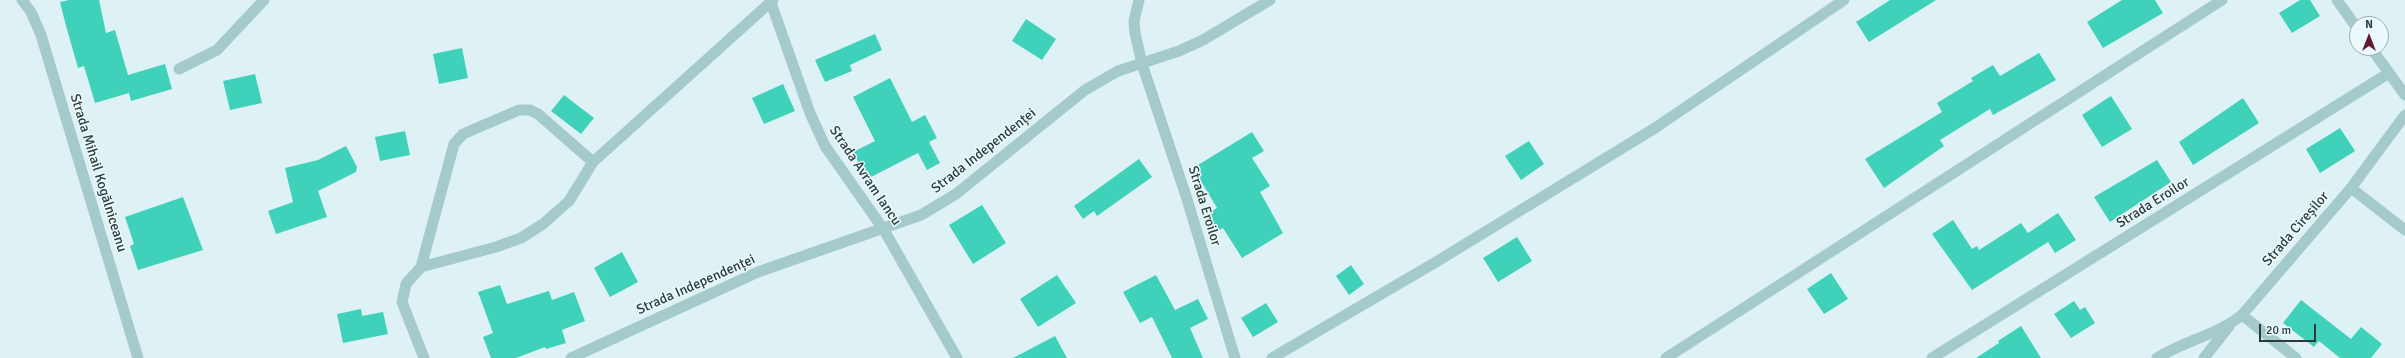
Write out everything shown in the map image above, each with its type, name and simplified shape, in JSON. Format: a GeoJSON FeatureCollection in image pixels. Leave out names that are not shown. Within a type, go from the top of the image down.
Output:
{"type":"FeatureCollection","features":[{"type":"Feature","properties":{"kind":"street","name":"Strada Mihail Kogălniceanu"},"geometry":{"type":"LineString","coordinates":[[22,0],[31,12],[41,35],[138,358]]}},
{"type":"Feature","properties":{"kind":"street"},"geometry":{"type":"LineString","coordinates":[[179,69],[218,50],[264,0]]}},
{"type":"Feature","properties":{"kind":"street","name":"Strada Eroilor"},"geometry":{"type":"LineString","coordinates":[[1139,0],[1134,21],[1134,33],[1142,64],[1186,196],[1235,358]]}},
{"type":"Feature","properties":{"kind":"street","name":"Strada Independenței"},"geometry":{"type":"LineString","coordinates":[[571,358],[758,272],[884,230],[939,206],[1085,90],[1118,71],[1142,64],[1203,40],[1270,0]]}},
{"type":"Feature","properties":{"kind":"street"},"geometry":{"type":"LineString","coordinates":[[1272,358],[1436,262],[1655,128],[1844,0]]}},
{"type":"Feature","properties":{"kind":"street"},"geometry":{"type":"LineString","coordinates":[[1666,358],[2222,0]]}},
{"type":"Feature","properties":{"kind":"street"},"geometry":{"type":"LineString","coordinates":[[2337,0],[2349,17]]}},
{"type":"Feature","properties":{"kind":"street"},"geometry":{"type":"LineString","coordinates":[[421,267],[496,248],[526,235],[543,224],[569,201],[593,162],[772,1]]}},
{"type":"Feature","properties":{"kind":"street","name":"Strada Avram Iancu"},"geometry":{"type":"LineString","coordinates":[[772,1],[824,146],[884,230],[957,358]]}},
{"type":"Feature","properties":{"kind":"street"},"geometry":{"type":"LineString","coordinates":[[2377,56],[2405,94]]}},
{"type":"Feature","properties":{"kind":"street","name":"Strada Eroilor"},"geometry":{"type":"LineString","coordinates":[[1932,358],[2389,72]]}},
{"type":"Feature","properties":{"kind":"street"},"geometry":{"type":"LineString","coordinates":[[424,358],[402,302],[406,284],[421,267],[454,144],[463,134],[519,110],[530,110],[538,114],[593,162]]}},
{"type":"Feature","properties":{"kind":"street","name":"Strada Cireșilor"},"geometry":{"type":"LineString","coordinates":[[2204,358],[2230,325],[2242,315],[2351,188],[2405,115]]}},
{"type":"Feature","properties":{"kind":"street"},"geometry":{"type":"LineString","coordinates":[[2351,188],[2405,230]]}},
{"type":"Feature","properties":{"kind":"street"},"geometry":{"type":"LineString","coordinates":[[2242,315],[2296,358]]}},
{"type":"Feature","properties":{"kind":"street"},"geometry":{"type":"LineString","coordinates":[[2157,358],[2170,349],[2230,325]]}},
{"type":"Feature","properties":{"kind":"building"},"geometry":{"type":"Polygon","coordinates":[[[69,0],[99,0],[106,33],[115,30],[128,75],[165,64],[172,89],[131,101],[129,93],[95,103],[84,66],[78,68],[65,22],[60,2],[69,0]]]}},
{"type":"Feature","properties":{"kind":"building"},"geometry":{"type":"Polygon","coordinates":[[[1890,0],[1936,0],[1869,42],[1856,22],[1890,0]]]}},
{"type":"Feature","properties":{"kind":"building"},"geometry":{"type":"Polygon","coordinates":[[[2122,0],[2155,0],[2163,13],[2103,48],[2087,22],[2122,0]]]}},
{"type":"Feature","properties":{"kind":"building"},"geometry":{"type":"Polygon","coordinates":[[[2300,0],[2310,0],[2320,16],[2292,33],[2279,13],[2300,0]]]}},
{"type":"Feature","properties":{"kind":"building"},"geometry":{"type":"Polygon","coordinates":[[[1026,19],[1056,39],[1042,60],[1012,41],[1026,19]]]}},
{"type":"Feature","properties":{"kind":"building"},"geometry":{"type":"Polygon","coordinates":[[[875,34],[882,50],[850,65],[852,71],[825,82],[815,60],[875,34]]]}},
{"type":"Feature","properties":{"kind":"building"},"geometry":{"type":"Polygon","coordinates":[[[462,48],[468,78],[439,84],[433,54],[462,48]]]}},
{"type":"Feature","properties":{"kind":"building"},"geometry":{"type":"Polygon","coordinates":[[[2039,53],[2056,80],[1993,115],[1990,109],[1940,140],[1944,146],[1884,188],[1865,159],[1942,112],[1937,103],[1973,81],[1971,78],[1993,65],[2000,76],[2039,53]]]}},
{"type":"Feature","properties":{"kind":"building"},"geometry":{"type":"Polygon","coordinates":[[[255,74],[262,103],[230,110],[223,81],[255,74]]]}},
{"type":"Feature","properties":{"kind":"building"},"geometry":{"type":"Polygon","coordinates":[[[890,78],[912,122],[925,115],[937,138],[929,142],[940,163],[927,170],[918,153],[867,179],[853,152],[875,141],[853,97],[890,78]]]}},
{"type":"Feature","properties":{"kind":"building"},"geometry":{"type":"Polygon","coordinates":[[[783,84],[795,111],[764,124],[752,98],[783,84]]]}},
{"type":"Feature","properties":{"kind":"building"},"geometry":{"type":"Polygon","coordinates":[[[564,95],[594,118],[581,134],[551,111],[564,95]]]}},
{"type":"Feature","properties":{"kind":"building"},"geometry":{"type":"Polygon","coordinates":[[[2111,96],[2132,129],[2102,147],[2082,115],[2111,96]]]}},
{"type":"Feature","properties":{"kind":"building"},"geometry":{"type":"Polygon","coordinates":[[[2243,98],[2259,123],[2193,165],[2179,142],[2243,98]]]}},
{"type":"Feature","properties":{"kind":"building"},"geometry":{"type":"Polygon","coordinates":[[[2340,128],[2355,151],[2320,173],[2306,149],[2340,128]]]}},
{"type":"Feature","properties":{"kind":"building"},"geometry":{"type":"Polygon","coordinates":[[[405,131],[410,155],[380,161],[375,137],[405,131]]]}},
{"type":"Feature","properties":{"kind":"building"},"geometry":{"type":"Polygon","coordinates":[[[1252,132],[1264,151],[1252,158],[1270,186],[1260,192],[1283,233],[1242,258],[1223,228],[1218,231],[1207,214],[1217,208],[1193,168],[1252,132]]]}},
{"type":"Feature","properties":{"kind":"building"},"geometry":{"type":"Polygon","coordinates":[[[1529,141],[1544,164],[1521,180],[1505,156],[1529,141]]]}},
{"type":"Feature","properties":{"kind":"building"},"geometry":{"type":"Polygon","coordinates":[[[346,146],[357,167],[356,172],[318,191],[327,217],[276,234],[268,211],[293,202],[285,168],[318,160],[346,146]]]}},
{"type":"Feature","properties":{"kind":"building"},"geometry":{"type":"Polygon","coordinates":[[[1139,159],[1152,177],[1097,216],[1094,211],[1083,219],[1074,206],[1139,159]]]}},
{"type":"Feature","properties":{"kind":"building"},"geometry":{"type":"Polygon","coordinates":[[[2157,160],[2171,182],[2110,222],[2094,197],[2157,160]]]}},
{"type":"Feature","properties":{"kind":"building"},"geometry":{"type":"Polygon","coordinates":[[[183,197],[203,250],[138,270],[130,246],[134,244],[125,217],[183,197]]]}},
{"type":"Feature","properties":{"kind":"building"},"geometry":{"type":"Polygon","coordinates":[[[982,205],[1006,243],[973,264],[949,225],[982,205]]]}},
{"type":"Feature","properties":{"kind":"building"},"geometry":{"type":"Polygon","coordinates":[[[2058,213],[2076,240],[2055,253],[2048,242],[1972,290],[1932,234],[1953,220],[1972,249],[1977,246],[1979,250],[2021,223],[2028,233],[2058,213]]]}},
{"type":"Feature","properties":{"kind":"building"},"geometry":{"type":"Polygon","coordinates":[[[1517,237],[1532,261],[1498,282],[1483,258],[1517,237]]]}},
{"type":"Feature","properties":{"kind":"building"},"geometry":{"type":"Polygon","coordinates":[[[622,252],[638,282],[610,297],[594,268],[622,252]]]}},
{"type":"Feature","properties":{"kind":"building"},"geometry":{"type":"Polygon","coordinates":[[[1351,265],[1364,284],[1349,295],[1336,276],[1351,265]]]}},
{"type":"Feature","properties":{"kind":"building"},"geometry":{"type":"Polygon","coordinates":[[[1831,273],[1848,299],[1824,314],[1807,289],[1831,273]]]}},
{"type":"Feature","properties":{"kind":"building"},"geometry":{"type":"Polygon","coordinates":[[[1057,275],[1076,303],[1038,327],[1020,299],[1057,275]]]}},
{"type":"Feature","properties":{"kind":"building"},"geometry":{"type":"Polygon","coordinates":[[[1156,275],[1175,310],[1198,299],[1208,319],[1190,328],[1203,358],[1172,358],[1152,317],[1140,323],[1123,292],[1156,275]]]}},
{"type":"Feature","properties":{"kind":"building"},"geometry":{"type":"Polygon","coordinates":[[[500,285],[507,304],[549,291],[552,300],[574,292],[585,321],[562,330],[566,343],[546,349],[545,347],[516,358],[491,358],[483,337],[493,333],[478,292],[500,285]]]}},
{"type":"Feature","properties":{"kind":"building"},"geometry":{"type":"Polygon","coordinates":[[[2301,300],[2351,339],[2361,327],[2382,344],[2371,358],[2340,358],[2319,341],[2314,347],[2283,323],[2301,300]]]}},
{"type":"Feature","properties":{"kind":"building"},"geometry":{"type":"Polygon","coordinates":[[[2074,301],[2080,310],[2085,307],[2095,323],[2071,338],[2054,314],[2074,301]]]}},
{"type":"Feature","properties":{"kind":"building"},"geometry":{"type":"Polygon","coordinates":[[[1266,303],[1278,322],[1253,337],[1241,318],[1266,303]]]}},
{"type":"Feature","properties":{"kind":"building"},"geometry":{"type":"Polygon","coordinates":[[[361,309],[362,316],[383,312],[388,334],[343,343],[337,314],[361,309]]]}},
{"type":"Feature","properties":{"kind":"building"},"geometry":{"type":"Polygon","coordinates":[[[2021,326],[2041,358],[1976,358],[1999,343],[1998,341],[2021,326]]]}},
{"type":"Feature","properties":{"kind":"building"},"geometry":{"type":"Polygon","coordinates":[[[1055,336],[1067,358],[1013,358],[1055,336]]]}}]}
